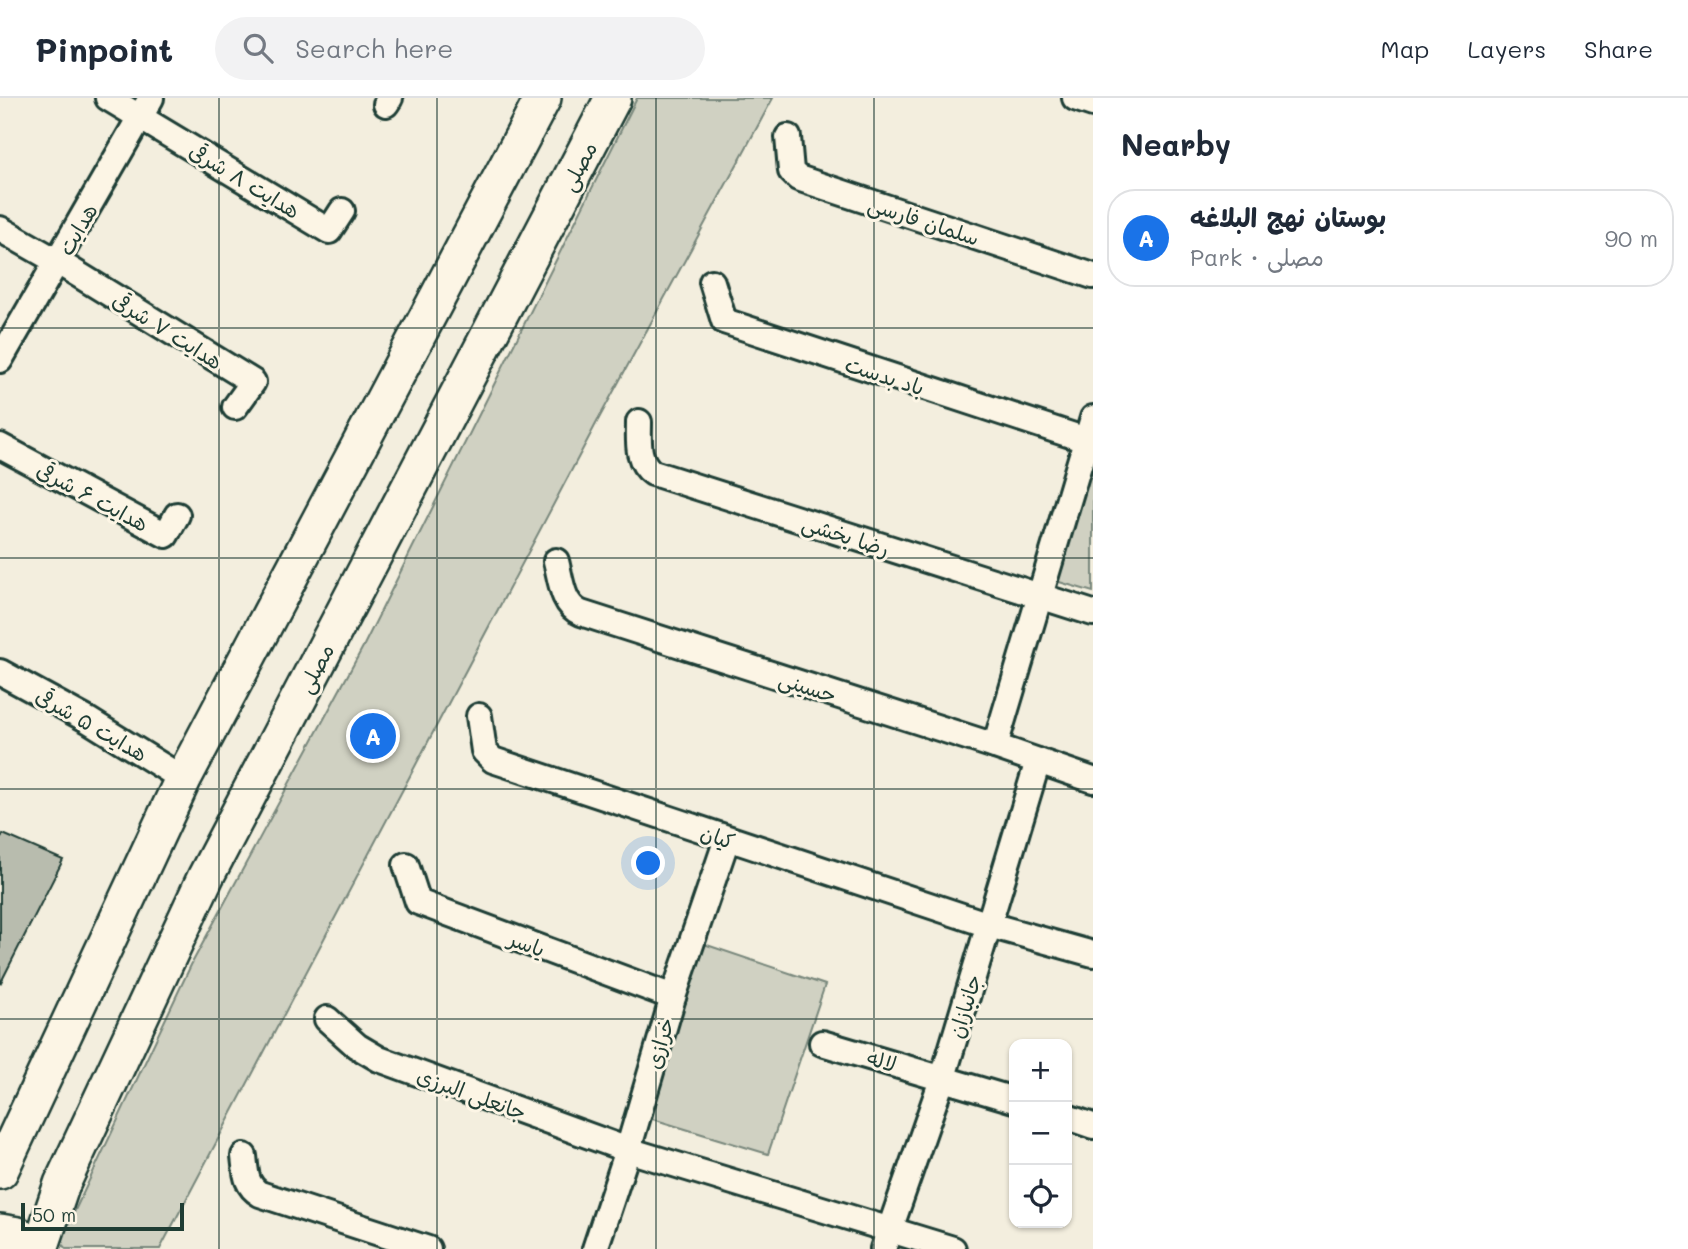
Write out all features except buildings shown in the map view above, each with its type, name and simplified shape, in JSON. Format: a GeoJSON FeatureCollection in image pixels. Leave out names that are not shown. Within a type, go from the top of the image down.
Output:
{"type":"FeatureCollection","features":[{"type":"Feature","properties":{"kind":"main road"},"geometry":{"type":"LineString","coordinates":[[0,1171],[183,779],[543,98]]}},
{"type":"Feature","properties":{"kind":"main road","name":"مصلی"},"geometry":{"type":"LineString","coordinates":[[40,1249],[62,1184],[205,876],[613,98]]}},
{"type":"Feature","properties":{"kind":"main road"},"geometry":{"type":"LineString","coordinates":[[0,1232],[18,1235],[34,1249]]}},
{"type":"Feature","properties":{"kind":"street"},"geometry":{"type":"LineString","coordinates":[[108,98],[146,107]]}},
{"type":"Feature","properties":{"kind":"street"},"geometry":{"type":"LineString","coordinates":[[1075,98],[1093,104]]}},
{"type":"Feature","properties":{"kind":"street","name":"هدایت ۸ شرقی"},"geometry":{"type":"LineString","coordinates":[[146,107],[329,230],[342,211]]}},
{"type":"Feature","properties":{"kind":"street","name":"هدایت"},"geometry":{"type":"LineString","coordinates":[[0,360],[146,107]]}},
{"type":"Feature","properties":{"kind":"street","name":"سلمان فارسی"},"geometry":{"type":"LineString","coordinates":[[788,137],[791,171],[798,178],[1093,276]]}},
{"type":"Feature","properties":{"kind":"street"},"geometry":{"type":"LineString","coordinates":[[0,229],[58,262]]}},
{"type":"Feature","properties":{"kind":"street","name":"هدایت ۷ شرقی"},"geometry":{"type":"LineString","coordinates":[[58,262],[253,382],[235,407]]}},
{"type":"Feature","properties":{"kind":"street","name":"باد بدست"},"geometry":{"type":"LineString","coordinates":[[712,282],[724,321],[1089,429]]}},
{"type":"Feature","properties":{"kind":"street","name":"رضا بخشی"},"geometry":{"type":"LineString","coordinates":[[639,422],[640,457],[645,468],[653,473],[1093,613]]}},
{"type":"Feature","properties":{"kind":"street"},"geometry":{"type":"LineString","coordinates":[[995,746],[1089,429]]}},
{"type":"Feature","properties":{"kind":"street","name":"هدایت ۶ شرقی"},"geometry":{"type":"LineString","coordinates":[[0,446],[166,535],[177,514]]}},
{"type":"Feature","properties":{"kind":"street","name":"حسینی"},"geometry":{"type":"LineString","coordinates":[[556,561],[567,602],[572,609],[581,613],[1093,780]]}},
{"type":"Feature","properties":{"kind":"street","name":"هدایت ۵ شرقی"},"geometry":{"type":"LineString","coordinates":[[0,671],[88,720],[183,779]]}},
{"type":"Feature","properties":{"kind":"street","name":"کیان"},"geometry":{"type":"LineString","coordinates":[[479,716],[484,751],[493,760],[989,925],[1093,954]]}},
{"type":"Feature","properties":{"kind":"street","name":"جانبازان"},"geometry":{"type":"LineString","coordinates":[[886,1239],[943,1077],[1038,761]]}},
{"type":"Feature","properties":{"kind":"street","name":"خرازی"},"geometry":{"type":"LineString","coordinates":[[595,1249],[628,1150],[673,996],[727,839]]}},
{"type":"Feature","properties":{"kind":"street","name":"یاسر"},"geometry":{"type":"LineString","coordinates":[[406,865],[418,902],[673,996]]}},
{"type":"Feature","properties":{"kind":"street","name":"جانعلی البرزی"},"geometry":{"type":"LineString","coordinates":[[327,1019],[369,1055],[628,1150],[886,1239],[953,1249]]}},
{"type":"Feature","properties":{"kind":"street","name":"لاله"},"geometry":{"type":"LineString","coordinates":[[822,1042],[1009,1098]]}},
{"type":"Feature","properties":{"kind":"street"},"geometry":{"type":"LineString","coordinates":[[1072,1119],[1093,1126]]}},
{"type":"Feature","properties":{"kind":"street"},"geometry":{"type":"LineString","coordinates":[[244,1156],[247,1181],[260,1194],[428,1249]]}},
{"type":"Feature","properties":{"kind":"shaded area"},"geometry":{"type":"Polygon","coordinates":[[[637,98],[773,98],[597,422],[160,1249],[66,1249],[60,1242],[191,965],[364,645],[637,98]]]}},
{"type":"Feature","properties":{"kind":"shaded area"},"geometry":{"type":"Polygon","coordinates":[[[1093,457],[1093,592],[1056,581],[1093,457]]]}},
{"type":"Feature","properties":{"kind":"shaded area"},"geometry":{"type":"Polygon","coordinates":[[[701,943],[825,985],[768,1154],[646,1117],[701,943]]]}},
{"type":"Feature","properties":{"kind":"place","name":"بوستان نهج البلاغه"},"geometry":{"type":"Point","coordinates":[373,736]}}]}
